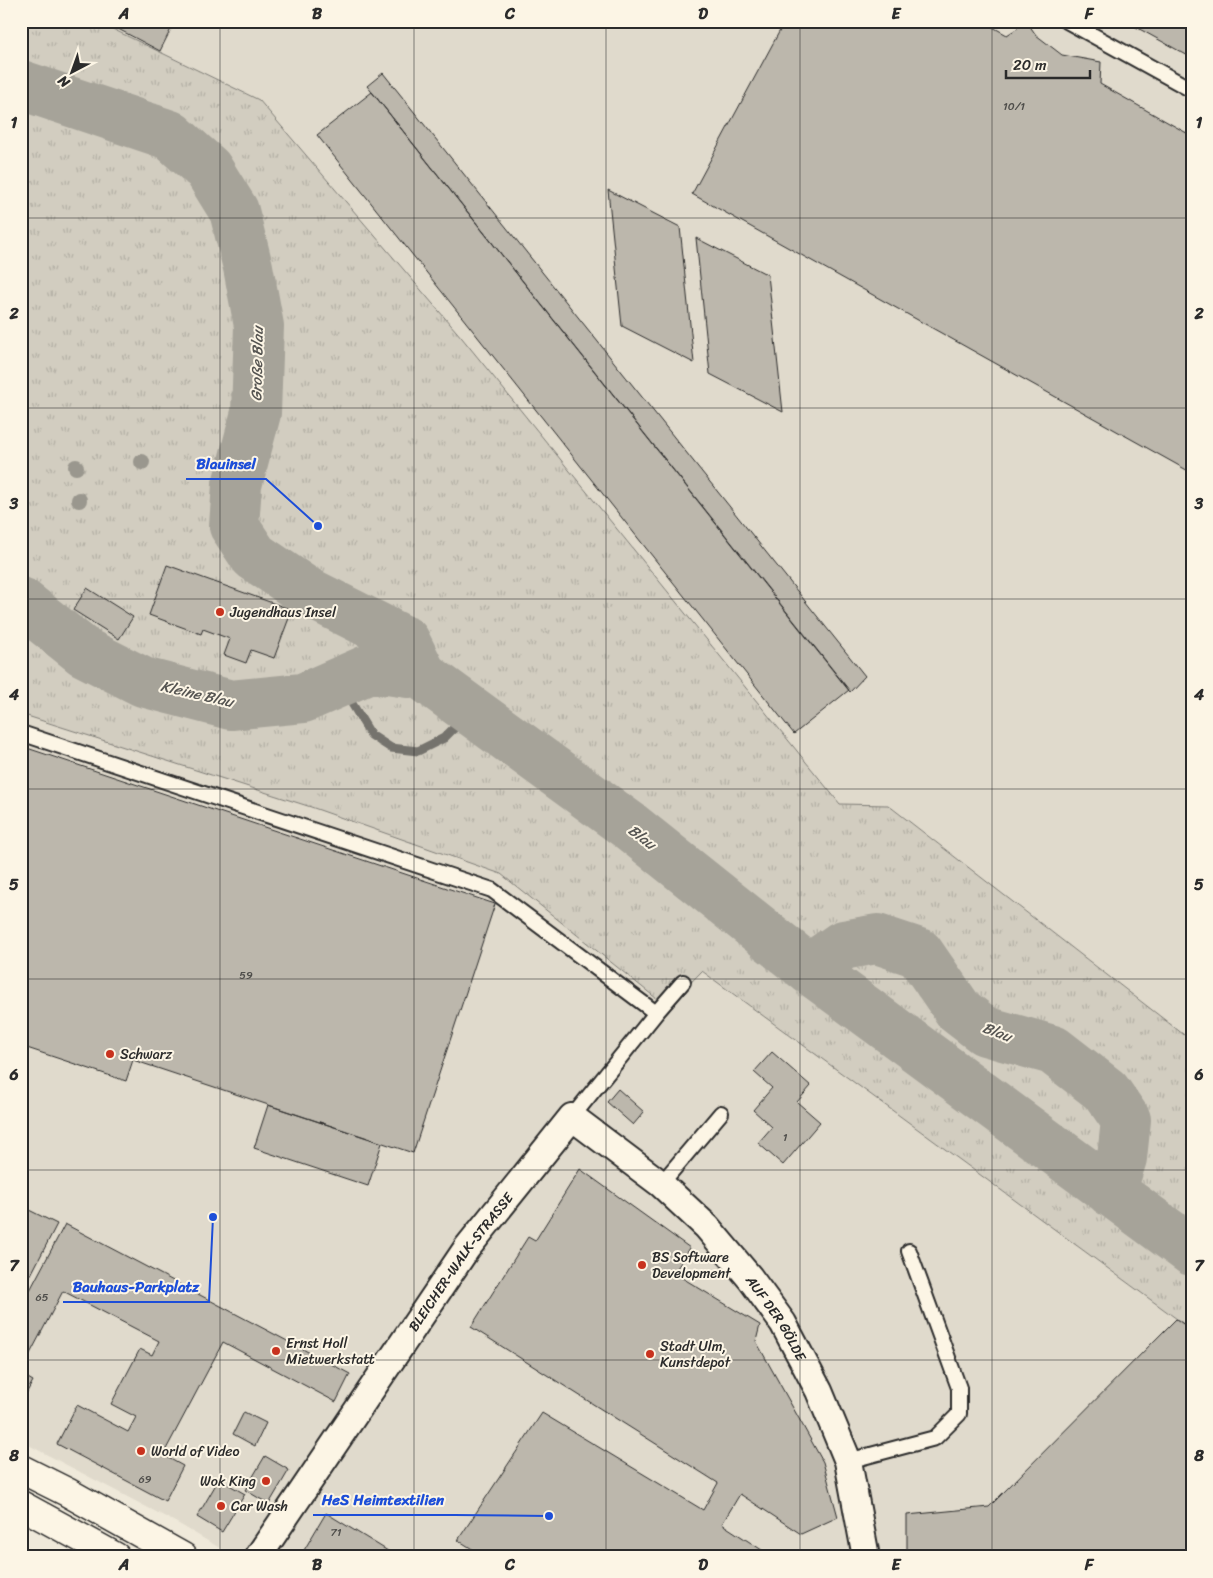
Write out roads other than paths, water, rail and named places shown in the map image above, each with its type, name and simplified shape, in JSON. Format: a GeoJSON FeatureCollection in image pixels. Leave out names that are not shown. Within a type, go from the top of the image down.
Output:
{"type":"FeatureCollection","features":[{"type":"Feature","properties":{"kind":"main road"},"geometry":{"type":"LineString","coordinates":[[21,1469],[67,1492],[183,1557]]}},
{"type":"Feature","properties":{"kind":"main road"},"geometry":{"type":"LineString","coordinates":[[21,1505],[116,1557]]}},
{"type":"Feature","properties":{"kind":"street","name":"AUF DER GÖLDE"},"geometry":{"type":"LineString","coordinates":[[572,1117],[661,1184],[708,1228],[750,1278],[783,1323],[819,1391],[848,1461],[866,1557]]}},
{"type":"Feature","properties":{"kind":"street","name":"BLEICHER-WALK-STRASSE"},"geometry":{"type":"LineString","coordinates":[[258,1557],[467,1248],[572,1117]]}},
{"type":"Feature","properties":{"kind":"lane"},"geometry":{"type":"LineString","coordinates":[[1068,21],[1192,90]]}},
{"type":"Feature","properties":{"kind":"lane"},"geometry":{"type":"LineString","coordinates":[[21,733],[492,890],[656,1013]]}},
{"type":"Feature","properties":{"kind":"lane","name":"BLEICHER-WALK-STRASSE"},"geometry":{"type":"LineString","coordinates":[[572,1117],[683,982]]}},
{"type":"Feature","properties":{"kind":"lane"},"geometry":{"type":"LineString","coordinates":[[661,1184],[721,1113]]}},
{"type":"Feature","properties":{"kind":"lane"},"geometry":{"type":"LineString","coordinates":[[848,1461],[935,1438],[959,1414],[958,1388],[909,1251]]}},
{"type":"Feature","properties":{"kind":"waterway","name":"Blau"},"geometry":{"type":"LineString","coordinates":[[21,85],[170,135],[208,169],[234,211],[248,267],[259,326],[256,413],[237,485],[234,526],[254,556],[304,590],[405,641],[422,675],[631,827],[809,969],[1192,1251]]}},
{"type":"Feature","properties":{"kind":"waterway","name":"Kleine Blau"},"geometry":{"type":"LineString","coordinates":[[21,602],[84,652],[143,682],[231,705],[303,698],[367,670],[387,670],[422,675]]}},
{"type":"Feature","properties":{"kind":"waterway","name":"Blau"},"geometry":{"type":"LineString","coordinates":[[339,682],[371,735],[391,748],[418,751],[444,738],[471,711]]}},
{"type":"Feature","properties":{"kind":"waterway","name":"Blau"},"geometry":{"type":"LineString","coordinates":[[809,969],[843,945],[877,939],[919,953],[959,1011],[985,1031],[1053,1050],[1106,1091],[1126,1120],[1122,1158],[1111,1192]]}},
{"type":"Feature","properties":{"kind":"place","name":"Blauinsel"},"geometry":{"type":"Point","coordinates":[318,526]}},
{"type":"Feature","properties":{"kind":"place","name":"Jugendhaus Insel"},"geometry":{"type":"Point","coordinates":[220,612]}},
{"type":"Feature","properties":{"kind":"place","name":"Schwarz"},"geometry":{"type":"Point","coordinates":[110,1054]}},
{"type":"Feature","properties":{"kind":"place","name":"Bauhaus-Parkplatz"},"geometry":{"type":"Point","coordinates":[213,1217]}},
{"type":"Feature","properties":{"kind":"place","name":"BS Software Development"},"geometry":{"type":"Point","coordinates":[642,1265]}},
{"type":"Feature","properties":{"kind":"place","name":"Ernst Holl Mietwerkstatt"},"geometry":{"type":"Point","coordinates":[276,1351]}},
{"type":"Feature","properties":{"kind":"place","name":"Stadt Ulm, Kunstdepot"},"geometry":{"type":"Point","coordinates":[650,1354]}},
{"type":"Feature","properties":{"kind":"place","name":"World of Video"},"geometry":{"type":"Point","coordinates":[141,1451]}},
{"type":"Feature","properties":{"kind":"place","name":"Wok King"},"geometry":{"type":"Point","coordinates":[266,1481]}},
{"type":"Feature","properties":{"kind":"place","name":"Car Wash"},"geometry":{"type":"Point","coordinates":[221,1506]}},
{"type":"Feature","properties":{"kind":"place","name":"HeS Heimtextilien"},"geometry":{"type":"Point","coordinates":[549,1516]}},
{"type":"Feature","properties":{"kind":"water label","name":"Große Blau"},"geometry":{"type":"Point","coordinates":[257,364]}}]}
